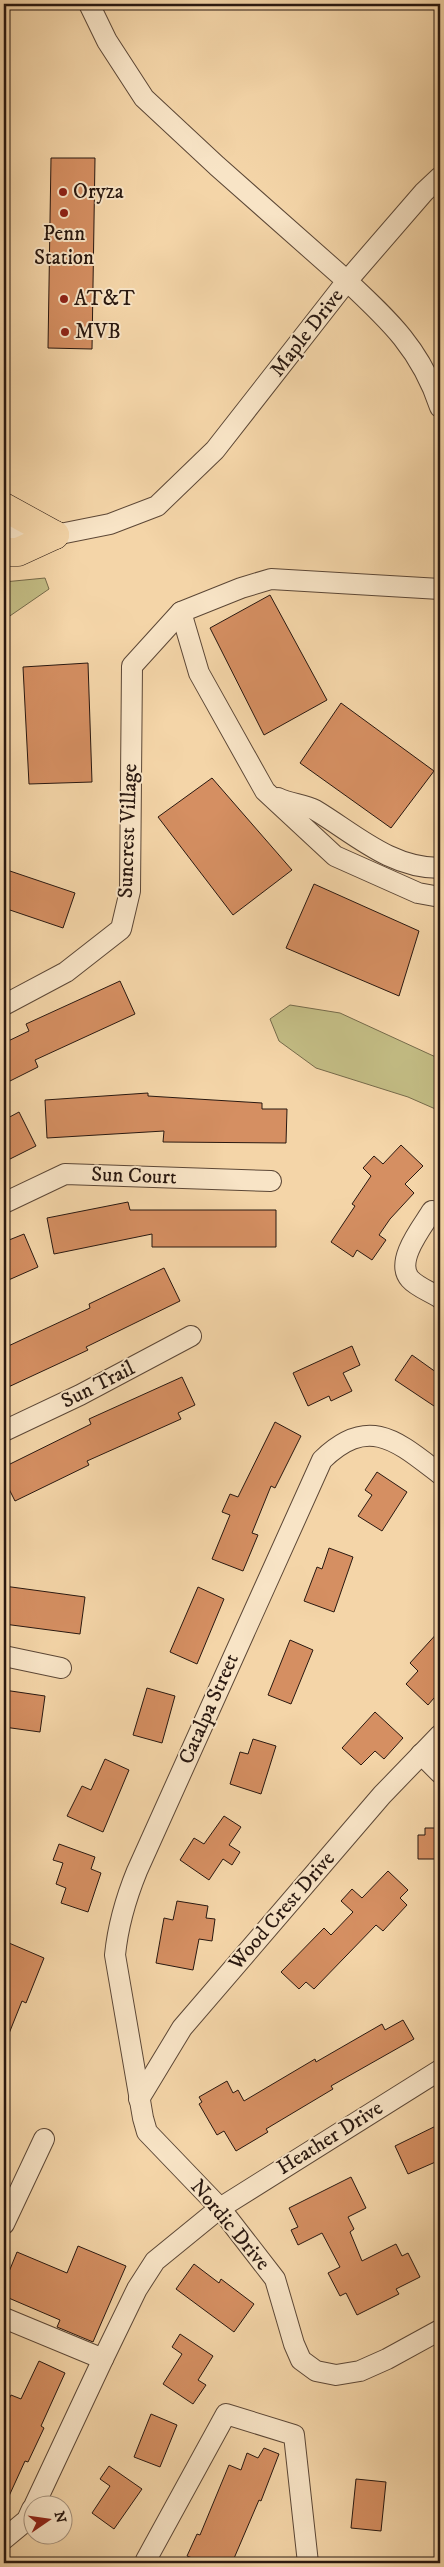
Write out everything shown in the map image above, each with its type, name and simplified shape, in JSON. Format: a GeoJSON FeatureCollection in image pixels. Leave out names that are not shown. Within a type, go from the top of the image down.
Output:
{"type":"FeatureCollection","features":[{"type":"Feature","properties":{"kind":"main road"},"geometry":{"type":"LineString","coordinates":[[4,507],[55,536]]}},
{"type":"Feature","properties":{"kind":"main road"},"geometry":{"type":"LineString","coordinates":[[4,552],[18,552],[55,536]]}},
{"type":"Feature","properties":{"kind":"street","name":"Maple Drive"},"geometry":{"type":"LineString","coordinates":[[4,529],[55,536],[110,524],[157,506],[215,450],[347,281],[217,166],[144,98],[107,41],[89,4]]}},
{"type":"Feature","properties":{"kind":"street"},"geometry":{"type":"LineString","coordinates":[[440,177],[424,192],[347,281],[387,319],[411,346],[434,388],[440,407]]}},
{"type":"Feature","properties":{"kind":"street","name":"Suncrest Village"},"geometry":{"type":"LineString","coordinates":[[4,1005],[66,972],[121,929],[130,891],[132,666],[181,612],[240,588],[271,580],[440,589]]}},
{"type":"Feature","properties":{"kind":"street"},"geometry":{"type":"LineString","coordinates":[[181,612],[200,673],[265,791],[335,856],[418,893],[440,897]]}},
{"type":"Feature","properties":{"kind":"street"},"geometry":{"type":"LineString","coordinates":[[265,791],[288,803],[313,809],[371,849],[401,861],[440,868]]}},
{"type":"Feature","properties":{"kind":"street","name":"Sun Court"},"geometry":{"type":"LineString","coordinates":[[4,1202],[65,1174],[271,1181]]}},
{"type":"Feature","properties":{"kind":"street"},"geometry":{"type":"LineString","coordinates":[[432,1211],[408,1252],[404,1265],[409,1278],[440,1298]]}},
{"type":"Feature","properties":{"kind":"street","name":"Sun Trail"},"geometry":{"type":"LineString","coordinates":[[4,1431],[80,1395],[191,1336]]}},
{"type":"Feature","properties":{"kind":"street","name":"Catalpa Street"},"geometry":{"type":"LineString","coordinates":[[139,2099],[115,1955],[117,1933],[126,1899],[322,1460],[336,1446],[354,1438],[378,1436],[397,1441],[440,1474]]}},
{"type":"Feature","properties":{"kind":"street"},"geometry":{"type":"LineString","coordinates":[[4,1656],[61,1668]]}},
{"type":"Feature","properties":{"kind":"street","name":"Wood Crest Drive"},"geometry":{"type":"LineString","coordinates":[[139,2099],[182,2028],[279,1913],[440,1735]]}},
{"type":"Feature","properties":{"kind":"street"},"geometry":{"type":"LineString","coordinates":[[421,1754],[440,1774]]}},
{"type":"Feature","properties":{"kind":"street","name":"Heather Drive"},"geometry":{"type":"LineString","coordinates":[[40,2494],[137,2289],[156,2261],[220,2208],[440,2070]]}},
{"type":"Feature","properties":{"kind":"street","name":"Nordic Drive"},"geometry":{"type":"LineString","coordinates":[[139,2099],[147,2132],[220,2208],[275,2279],[294,2344],[301,2360],[316,2371],[336,2375],[360,2371],[387,2359],[440,2330]]}},
{"type":"Feature","properties":{"kind":"street"},"geometry":{"type":"LineString","coordinates":[[4,2224],[44,2139]]}},
{"type":"Feature","properties":{"kind":"street"},"geometry":{"type":"LineString","coordinates":[[4,2318],[103,2359]]}},
{"type":"Feature","properties":{"kind":"street"},"geometry":{"type":"LineString","coordinates":[[146,2560],[226,2414],[294,2435],[308,2563]]}},
{"type":"Feature","properties":{"kind":"street"},"geometry":{"type":"LineString","coordinates":[[4,2539],[22,2523]]}},
{"type":"Feature","properties":{"kind":"shaded area"},"geometry":{"type":"Polygon","coordinates":[[[45,578],[49,589],[4,620],[4,582],[45,578]]]}},
{"type":"Feature","properties":{"kind":"shaded area"},"geometry":{"type":"Polygon","coordinates":[[[290,1005],[340,1013],[440,1059],[440,1111],[408,1097],[316,1068],[279,1041],[270,1019],[290,1005]]]}},
{"type":"Feature","properties":{"kind":"building"},"geometry":{"type":"Polygon","coordinates":[[[51,158],[95,158],[92,349],[48,348],[51,158]]]}},
{"type":"Feature","properties":{"kind":"building"},"geometry":{"type":"Polygon","coordinates":[[[270,595],[327,700],[264,735],[210,628],[270,595]]]}},
{"type":"Feature","properties":{"kind":"building"},"geometry":{"type":"Polygon","coordinates":[[[88,663],[92,782],[29,784],[23,667],[88,663]]]}},
{"type":"Feature","properties":{"kind":"building"},"geometry":{"type":"Polygon","coordinates":[[[341,703],[434,771],[391,828],[300,763],[341,703]]]}},
{"type":"Feature","properties":{"kind":"building"},"geometry":{"type":"Polygon","coordinates":[[[212,778],[292,870],[233,915],[158,817],[212,778]]]}},
{"type":"Feature","properties":{"kind":"building"},"geometry":{"type":"Polygon","coordinates":[[[4,869],[75,893],[63,928],[4,908],[4,869]]]}},
{"type":"Feature","properties":{"kind":"building"},"geometry":{"type":"Polygon","coordinates":[[[314,884],[419,931],[399,996],[286,948],[314,884]]]}},
{"type":"Feature","properties":{"kind":"building"},"geometry":{"type":"Polygon","coordinates":[[[120,981],[135,1014],[35,1060],[38,1067],[4,1084],[4,1043],[29,1031],[26,1024],[120,981]]]}},
{"type":"Feature","properties":{"kind":"building"},"geometry":{"type":"Polygon","coordinates":[[[148,1093],[148,1096],[262,1103],[262,1109],[287,1109],[286,1143],[163,1142],[164,1131],[47,1138],[45,1100],[148,1093]]]}},
{"type":"Feature","properties":{"kind":"building"},"geometry":{"type":"Polygon","coordinates":[[[19,1112],[36,1146],[4,1162],[4,1120],[19,1112]]]}},
{"type":"Feature","properties":{"kind":"building"},"geometry":{"type":"Polygon","coordinates":[[[401,1145],[423,1166],[405,1184],[414,1193],[390,1219],[379,1235],[386,1240],[372,1260],[357,1250],[353,1257],[331,1242],[355,1206],[352,1204],[371,1176],[363,1168],[374,1156],[383,1164],[401,1145]]]}},
{"type":"Feature","properties":{"kind":"building"},"geometry":{"type":"Polygon","coordinates":[[[128,1202],[130,1210],[276,1210],[276,1247],[152,1247],[152,1234],[54,1254],[47,1218],[128,1202]]]}},
{"type":"Feature","properties":{"kind":"building"},"geometry":{"type":"Polygon","coordinates":[[[24,1234],[38,1267],[4,1282],[4,1242],[24,1234]]]}},
{"type":"Feature","properties":{"kind":"building"},"geometry":{"type":"Polygon","coordinates":[[[164,1268],[180,1301],[86,1347],[88,1350],[4,1389],[4,1348],[90,1308],[89,1304],[164,1268]]]}},
{"type":"Feature","properties":{"kind":"building"},"geometry":{"type":"Polygon","coordinates":[[[352,1346],[360,1365],[343,1373],[352,1391],[331,1401],[329,1396],[308,1406],[293,1373],[352,1346]]]}},
{"type":"Feature","properties":{"kind":"building"},"geometry":{"type":"Polygon","coordinates":[[[412,1355],[440,1375],[440,1410],[395,1380],[412,1355]]]}},
{"type":"Feature","properties":{"kind":"building"},"geometry":{"type":"Polygon","coordinates":[[[182,1377],[195,1405],[178,1413],[181,1419],[87,1461],[89,1465],[15,1501],[4,1479],[4,1467],[91,1424],[89,1419],[182,1377]]]}},
{"type":"Feature","properties":{"kind":"building"},"geometry":{"type":"Polygon","coordinates":[[[275,1422],[301,1436],[275,1488],[271,1486],[252,1533],[258,1535],[243,1571],[212,1559],[230,1515],[222,1512],[230,1494],[238,1497],[275,1422]]]}},
{"type":"Feature","properties":{"kind":"building"},"geometry":{"type":"Polygon","coordinates":[[[377,1472],[407,1492],[382,1531],[358,1516],[372,1495],[365,1490],[377,1472]]]}},
{"type":"Feature","properties":{"kind":"building"},"geometry":{"type":"Polygon","coordinates":[[[329,1548],[353,1557],[334,1612],[304,1601],[317,1567],[322,1569],[329,1548]]]}},
{"type":"Feature","properties":{"kind":"building"},"geometry":{"type":"Polygon","coordinates":[[[4,1586],[85,1597],[80,1634],[4,1624],[4,1586]]]}},
{"type":"Feature","properties":{"kind":"building"},"geometry":{"type":"Polygon","coordinates":[[[198,1587],[224,1599],[197,1664],[170,1652],[198,1587]]]}},
{"type":"Feature","properties":{"kind":"building"},"geometry":{"type":"Polygon","coordinates":[[[440,1630],[440,1691],[428,1705],[406,1684],[418,1671],[410,1663],[440,1630]]]}},
{"type":"Feature","properties":{"kind":"building"},"geometry":{"type":"Polygon","coordinates":[[[290,1640],[313,1650],[291,1704],[268,1695],[290,1640]]]}},
{"type":"Feature","properties":{"kind":"building"},"geometry":{"type":"Polygon","coordinates":[[[147,1688],[175,1696],[162,1743],[133,1735],[147,1688]]]}},
{"type":"Feature","properties":{"kind":"building"},"geometry":{"type":"Polygon","coordinates":[[[4,1690],[45,1696],[40,1732],[4,1727],[4,1690]]]}},
{"type":"Feature","properties":{"kind":"building"},"geometry":{"type":"Polygon","coordinates":[[[375,1712],[403,1738],[384,1759],[375,1751],[361,1765],[342,1748],[375,1712]]]}},
{"type":"Feature","properties":{"kind":"building"},"geometry":{"type":"Polygon","coordinates":[[[253,1739],[276,1746],[261,1794],[230,1784],[240,1752],[248,1754],[253,1739]]]}},
{"type":"Feature","properties":{"kind":"building"},"geometry":{"type":"Polygon","coordinates":[[[105,1759],[129,1770],[103,1832],[67,1816],[82,1786],[91,1790],[105,1759]]]}},
{"type":"Feature","properties":{"kind":"building"},"geometry":{"type":"Polygon","coordinates":[[[224,1816],[241,1827],[229,1845],[240,1852],[232,1865],[223,1859],[209,1880],[180,1860],[194,1838],[204,1844],[224,1816]]]}},
{"type":"Feature","properties":{"kind":"building"},"geometry":{"type":"Polygon","coordinates":[[[425,1828],[440,1828],[440,1859],[418,1859],[418,1835],[425,1835],[425,1828]]]}},
{"type":"Feature","properties":{"kind":"building"},"geometry":{"type":"Polygon","coordinates":[[[59,1844],[95,1857],[91,1869],[101,1873],[88,1912],[61,1903],[66,1888],[56,1884],[63,1863],[53,1860],[59,1844]]]}},
{"type":"Feature","properties":{"kind":"building"},"geometry":{"type":"Polygon","coordinates":[[[388,1871],[408,1890],[400,1898],[407,1905],[383,1931],[376,1925],[314,1989],[306,1982],[299,1989],[281,1972],[324,1928],[331,1935],[353,1912],[341,1901],[352,1889],[362,1898],[388,1871]]]}},
{"type":"Feature","properties":{"kind":"building"},"geometry":{"type":"Polygon","coordinates":[[[177,1901],[208,1906],[206,1918],[215,1919],[212,1941],[199,1939],[193,1970],[156,1963],[164,1918],[173,1920],[177,1901]]]}},
{"type":"Feature","properties":{"kind":"building"},"geometry":{"type":"Polygon","coordinates":[[[9,1943],[44,1958],[26,2003],[22,2001],[4,2046],[4,1955],[9,1943]]]}},
{"type":"Feature","properties":{"kind":"building"},"geometry":{"type":"Polygon","coordinates":[[[403,2020],[414,2039],[331,2086],[333,2089],[266,2129],[268,2132],[236,2151],[224,2131],[217,2135],[199,2104],[202,2102],[199,2097],[227,2081],[233,2093],[238,2090],[244,2101],[315,2059],[316,2062],[382,2024],[385,2030],[403,2020]]]}},
{"type":"Feature","properties":{"kind":"building"},"geometry":{"type":"Polygon","coordinates":[[[440,2124],[440,2160],[408,2174],[395,2146],[440,2124]]]}},
{"type":"Feature","properties":{"kind":"building"},"geometry":{"type":"Polygon","coordinates":[[[351,2177],[366,2208],[348,2217],[354,2229],[350,2232],[362,2261],[396,2244],[402,2256],[408,2253],[420,2277],[396,2289],[399,2294],[357,2315],[346,2293],[340,2296],[328,2273],[340,2267],[322,2233],[298,2245],[291,2230],[298,2227],[289,2208],[351,2177]]]}},
{"type":"Feature","properties":{"kind":"building"},"geometry":{"type":"Polygon","coordinates":[[[78,2246],[126,2266],[93,2342],[57,2327],[60,2320],[4,2296],[4,2284],[17,2252],[67,2273],[78,2246]]]}},
{"type":"Feature","properties":{"kind":"building"},"geometry":{"type":"Polygon","coordinates":[[[194,2264],[219,2283],[221,2279],[254,2304],[234,2332],[176,2289],[194,2264]]]}},
{"type":"Feature","properties":{"kind":"building"},"geometry":{"type":"Polygon","coordinates":[[[180,2334],[213,2356],[198,2380],[206,2385],[193,2404],[163,2384],[182,2354],[172,2347],[180,2334]]]}},
{"type":"Feature","properties":{"kind":"building"},"geometry":{"type":"Polygon","coordinates":[[[39,2361],[65,2373],[41,2426],[44,2428],[28,2462],[25,2461],[4,2507],[4,2409],[11,2395],[21,2399],[39,2361]]]}},
{"type":"Feature","properties":{"kind":"building"},"geometry":{"type":"Polygon","coordinates":[[[151,2414],[177,2425],[160,2467],[134,2457],[151,2414]]]}},
{"type":"Feature","properties":{"kind":"building"},"geometry":{"type":"Polygon","coordinates":[[[264,2448],[279,2454],[261,2501],[259,2500],[232,2563],[205,2563],[187,2556],[197,2534],[200,2535],[229,2465],[241,2470],[247,2453],[258,2458],[264,2448]]]}},
{"type":"Feature","properties":{"kind":"building"},"geometry":{"type":"Polygon","coordinates":[[[109,2466],[142,2489],[114,2529],[92,2513],[110,2486],[100,2479],[109,2466]]]}},
{"type":"Feature","properties":{"kind":"building"},"geometry":{"type":"Polygon","coordinates":[[[356,2479],[386,2482],[381,2531],[351,2528],[356,2479]]]}},
{"type":"Feature","properties":{"kind":"place","name":"Oryza"},"geometry":{"type":"Point","coordinates":[63,192]}},
{"type":"Feature","properties":{"kind":"place","name":"Penn Station"},"geometry":{"type":"Point","coordinates":[64,213]}},
{"type":"Feature","properties":{"kind":"place","name":"AT&T"},"geometry":{"type":"Point","coordinates":[64,299]}},
{"type":"Feature","properties":{"kind":"place","name":"MVB"},"geometry":{"type":"Point","coordinates":[65,332]}}]}
